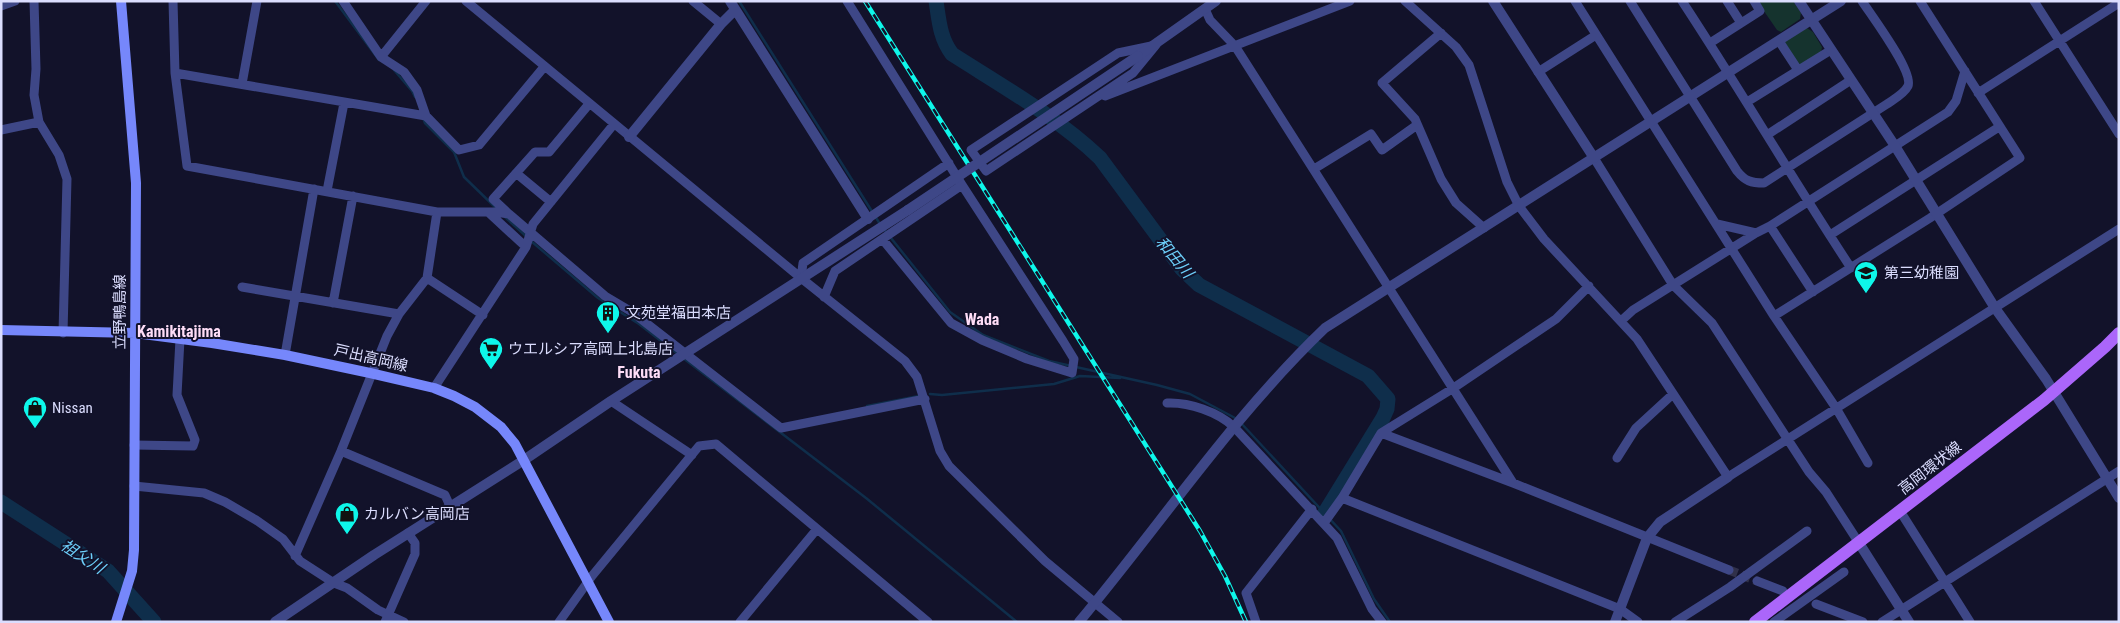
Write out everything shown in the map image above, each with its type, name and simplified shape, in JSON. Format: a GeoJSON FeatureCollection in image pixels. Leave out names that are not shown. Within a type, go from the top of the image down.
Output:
{"type":"FeatureCollection","features":[{"type":"Feature","properties":{"kind":"main road","name":"立野鴨島線"},"geometry":{"type":"LineString","coordinates":[[116,622],[132,571],[134,550],[136,183],[121,1]]}},
{"type":"Feature","properties":{"kind":"main road","name":"戸出高岡線"},"geometry":{"type":"LineString","coordinates":[[1,330],[63,333],[135,333],[180,339],[285,355],[434,388],[454,396],[475,407],[501,426],[515,444],[609,622]]}},
{"type":"Feature","properties":{"kind":"main road","name":"高岡環状線"},"geometry":{"type":"LineString","coordinates":[[2055,395],[2119,333]]}},
{"type":"Feature","properties":{"kind":"main road","name":"高岡環状線"},"geometry":{"type":"LineString","coordinates":[[1763,622],[2119,346]]}},
{"type":"Feature","properties":{"kind":"main road","name":"高岡環状線"},"geometry":{"type":"LineString","coordinates":[[1755,622],[1861,546]]}},
{"type":"Feature","properties":{"kind":"street"},"geometry":{"type":"LineString","coordinates":[[1,6],[14,1]]}},
{"type":"Feature","properties":{"kind":"street"},"geometry":{"type":"LineString","coordinates":[[34,1],[36,69],[34,95],[39,122],[59,155],[67,180],[63,333]]}},
{"type":"Feature","properties":{"kind":"street"},"geometry":{"type":"LineString","coordinates":[[173,1],[175,73],[187,166],[438,212],[499,213],[528,240]]}},
{"type":"Feature","properties":{"kind":"street"},"geometry":{"type":"LineString","coordinates":[[242,84],[257,1]]}},
{"type":"Feature","properties":{"kind":"street"},"geometry":{"type":"LineString","coordinates":[[343,1],[381,57],[404,72],[417,90],[423,116],[459,150],[479,145],[544,67]]}},
{"type":"Feature","properties":{"kind":"street"},"geometry":{"type":"LineString","coordinates":[[381,57],[426,1]]}},
{"type":"Feature","properties":{"kind":"street"},"geometry":{"type":"LineString","coordinates":[[693,1],[721,24]]}},
{"type":"Feature","properties":{"kind":"street"},"geometry":{"type":"LineString","coordinates":[[847,1],[1074,359],[1072,373],[1027,359],[982,340],[951,323],[883,239]]}},
{"type":"Feature","properties":{"kind":"street"},"geometry":{"type":"LineString","coordinates":[[276,622],[408,533],[524,460],[611,400],[908,210],[1156,44],[1216,1]]}},
{"type":"Feature","properties":{"kind":"street"},"geometry":{"type":"LineString","coordinates":[[1091,101],[1350,1]]}},
{"type":"Feature","properties":{"kind":"street"},"geometry":{"type":"LineString","coordinates":[[1405,1],[1456,47],[1469,65],[1507,182],[1519,206],[1544,239],[1637,339],[1728,477]]}},
{"type":"Feature","properties":{"kind":"street"},"geometry":{"type":"LineString","coordinates":[[1493,1],[1673,285],[1712,323],[1809,472],[1826,492],[1909,622]]}},
{"type":"Feature","properties":{"kind":"street"},"geometry":{"type":"LineString","coordinates":[[1630,1],[1743,178],[1752,183],[1764,183],[1901,94],[1908,85],[1909,77],[1903,65],[1862,1]]}},
{"type":"Feature","properties":{"kind":"street"},"geometry":{"type":"LineString","coordinates":[[1682,1],[1729,72],[1807,202],[1851,268]]}},
{"type":"Feature","properties":{"kind":"street"},"geometry":{"type":"LineString","coordinates":[[1727,1],[1741,23]]}},
{"type":"Feature","properties":{"kind":"street"},"geometry":{"type":"LineString","coordinates":[[1710,43],[1760,11],[1754,1]]}},
{"type":"Feature","properties":{"kind":"street"},"geometry":{"type":"LineString","coordinates":[[1799,1],[1895,146],[1995,308],[2055,395],[2119,498]]}},
{"type":"Feature","properties":{"kind":"street"},"geometry":{"type":"LineString","coordinates":[[1079,622],[1237,423],[1284,367],[1325,328],[1841,1]]}},
{"type":"Feature","properties":{"kind":"street"},"geometry":{"type":"LineString","coordinates":[[1774,316],[1936,214],[2020,158],[1920,1]]}},
{"type":"Feature","properties":{"kind":"street"},"geometry":{"type":"LineString","coordinates":[[2034,1],[2119,134]]}},
{"type":"Feature","properties":{"kind":"street"},"geometry":{"type":"LineString","coordinates":[[470,3],[629,137],[905,361],[917,377],[940,451],[949,466],[1045,561],[1094,604],[1118,622]]}},
{"type":"Feature","properties":{"kind":"street"},"geometry":{"type":"LineString","coordinates":[[1978,93],[2119,3]]}},
{"type":"Feature","properties":{"kind":"street"},"geometry":{"type":"LineString","coordinates":[[1577,4],[1650,121],[1733,248],[1774,316],[1836,408],[1868,463]]}},
{"type":"Feature","properties":{"kind":"street"},"geometry":{"type":"LineString","coordinates":[[629,137],[721,24],[732,6],[869,218]]}},
{"type":"Feature","properties":{"kind":"street"},"geometry":{"type":"LineString","coordinates":[[1205,9],[1210,20],[1235,46],[1513,483]]}},
{"type":"Feature","properties":{"kind":"street"},"geometry":{"type":"LineString","coordinates":[[1441,33],[1382,83],[1415,119],[1441,179],[1456,203],[1484,228]]}},
{"type":"Feature","properties":{"kind":"street"},"geometry":{"type":"LineString","coordinates":[[1538,72],[1596,35]]}},
{"type":"Feature","properties":{"kind":"street"},"geometry":{"type":"LineString","coordinates":[[1779,41],[1798,70]]}},
{"type":"Feature","properties":{"kind":"street"},"geometry":{"type":"LineString","coordinates":[[1156,44],[1133,73],[986,171],[971,150],[1118,53],[1156,44]]}},
{"type":"Feature","properties":{"kind":"street"},"geometry":{"type":"LineString","coordinates":[[1747,102],[1831,50]]}},
{"type":"Feature","properties":{"kind":"street"},"geometry":{"type":"LineString","coordinates":[[1621,321],[1633,310],[1770,226],[1948,112],[1956,101],[1964,71]]}},
{"type":"Feature","properties":{"kind":"street"},"geometry":{"type":"LineString","coordinates":[[175,73],[423,116]]}},
{"type":"Feature","properties":{"kind":"street"},"geometry":{"type":"LineString","coordinates":[[1767,135],[1851,80]]}},
{"type":"Feature","properties":{"kind":"street"},"geometry":{"type":"LineString","coordinates":[[328,191],[344,103]]}},
{"type":"Feature","properties":{"kind":"street"},"geometry":{"type":"LineString","coordinates":[[589,104],[549,152],[535,152],[493,199],[499,213],[528,240],[604,296],[632,312],[781,428],[925,399]]}},
{"type":"Feature","properties":{"kind":"street"},"geometry":{"type":"LineString","coordinates":[[1,130],[39,122]]}},
{"type":"Feature","properties":{"kind":"street"},"geometry":{"type":"LineString","coordinates":[[434,388],[528,240],[533,224],[614,124]]}},
{"type":"Feature","properties":{"kind":"street"},"geometry":{"type":"LineString","coordinates":[[1314,169],[1371,134],[1382,150],[1417,125]]}},
{"type":"Feature","properties":{"kind":"street"},"geometry":{"type":"LineString","coordinates":[[1830,235],[1999,127]]}},
{"type":"Feature","properties":{"kind":"street"},"geometry":{"type":"LineString","coordinates":[[801,278],[803,263],[949,163]]}},
{"type":"Feature","properties":{"kind":"street"},"geometry":{"type":"LineString","coordinates":[[516,173],[551,202]]}},
{"type":"Feature","properties":{"kind":"street"},"geometry":{"type":"LineString","coordinates":[[824,296],[835,271],[962,185]]}},
{"type":"Feature","properties":{"kind":"street"},"geometry":{"type":"LineString","coordinates":[[285,355],[314,189]]}},
{"type":"Feature","properties":{"kind":"street"},"geometry":{"type":"LineString","coordinates":[[904,194],[918,216]]}},
{"type":"Feature","properties":{"kind":"street"},"geometry":{"type":"LineString","coordinates":[[333,303],[353,196]]}},
{"type":"Feature","properties":{"kind":"street"},"geometry":{"type":"LineString","coordinates":[[295,556],[387,336],[399,314],[427,278],[438,212]]}},
{"type":"Feature","properties":{"kind":"street"},"geometry":{"type":"LineString","coordinates":[[1717,224],[1756,233]]}},
{"type":"Feature","properties":{"kind":"street"},"geometry":{"type":"LineString","coordinates":[[1770,226],[1813,292]]}},
{"type":"Feature","properties":{"kind":"street"},"geometry":{"type":"LineString","coordinates":[[1615,622],[1647,538],[1660,522],[1787,438],[2119,229]]}},
{"type":"Feature","properties":{"kind":"street"},"geometry":{"type":"LineString","coordinates":[[427,278],[482,315]]}},
{"type":"Feature","properties":{"kind":"street"},"geometry":{"type":"LineString","coordinates":[[1328,518],[1381,433],[1452,389],[1556,319],[1589,286]]}},
{"type":"Feature","properties":{"kind":"street"},"geometry":{"type":"LineString","coordinates":[[242,287],[399,314]]}},
{"type":"Feature","properties":{"kind":"street"},"geometry":{"type":"LineString","coordinates":[[134,445],[193,446],[195,440],[177,395],[180,339]]}},
{"type":"Feature","properties":{"kind":"street"},"geometry":{"type":"LineString","coordinates":[[1617,458],[1636,428],[1674,394]]}},
{"type":"Feature","properties":{"kind":"street"},"geometry":{"type":"LineString","coordinates":[[611,400],[692,455]]}},
{"type":"Feature","properties":{"kind":"street"},"geometry":{"type":"LineString","coordinates":[[1167,403],[1178,402],[1237,423],[1312,509],[1328,518],[1372,609],[1382,622]]}},
{"type":"Feature","properties":{"kind":"street"},"geometry":{"type":"LineString","coordinates":[[1381,433],[1513,483],[1729,570]]}},
{"type":"Feature","properties":{"kind":"street"},"geometry":{"type":"LineString","coordinates":[[559,622],[587,581],[699,446],[716,444],[923,620]]}},
{"type":"Feature","properties":{"kind":"street"},"geometry":{"type":"LineString","coordinates":[[340,451],[445,495],[450,506]]}},
{"type":"Feature","properties":{"kind":"street"},"geometry":{"type":"LineString","coordinates":[[1882,622],[2119,471]]}},
{"type":"Feature","properties":{"kind":"street"},"geometry":{"type":"LineString","coordinates":[[134,486],[204,492],[256,520],[283,539],[295,556],[334,582],[347,588],[387,619],[404,622]]}},
{"type":"Feature","properties":{"kind":"street"},"geometry":{"type":"LineString","coordinates":[[1342,498],[1620,609],[1638,622]]}},
{"type":"Feature","properties":{"kind":"street"},"geometry":{"type":"LineString","coordinates":[[1256,622],[1246,593],[1312,509]]}},
{"type":"Feature","properties":{"kind":"street"},"geometry":{"type":"LineString","coordinates":[[1902,514],[1970,622]]}},
{"type":"Feature","properties":{"kind":"street"},"geometry":{"type":"LineString","coordinates":[[740,622],[817,529]]}},
{"type":"Feature","properties":{"kind":"street"},"geometry":{"type":"LineString","coordinates":[[1675,622],[1730,587],[1807,531]]}},
{"type":"Feature","properties":{"kind":"street"},"geometry":{"type":"LineString","coordinates":[[387,619],[415,554],[415,543],[408,533]]}},
{"type":"Feature","properties":{"kind":"street"},"geometry":{"type":"LineString","coordinates":[[1774,622],[1844,572]]}},
{"type":"Feature","properties":{"kind":"street"},"geometry":{"type":"LineString","coordinates":[[1757,581],[1783,591]]}},
{"type":"Feature","properties":{"kind":"street"},"geometry":{"type":"LineString","coordinates":[[1816,604],[1863,622]]}},
{"type":"Feature","properties":{"kind":"green space"},"geometry":{"type":"Polygon","coordinates":[[[1757,1],[1793,1],[1801,13],[1800,19],[1781,32],[1777,30],[1757,1]]]}},
{"type":"Feature","properties":{"kind":"green space"},"geometry":{"type":"Polygon","coordinates":[[[1807,28],[1813,32],[1822,47],[1821,53],[1800,65],[1796,63],[1783,43],[1807,28]]]}},
{"type":"Feature","properties":{"kind":"waterway"},"geometry":{"type":"LineString","coordinates":[[335,1],[379,60]]}},
{"type":"Feature","properties":{"kind":"waterway"},"geometry":{"type":"LineString","coordinates":[[739,1],[880,224]]}},
{"type":"Feature","properties":{"kind":"waterway","name":"和田川"},"geometry":{"type":"LineString","coordinates":[[936,1],[942,35],[952,54],[1066,129],[1100,158],[1182,269],[1199,285],[1368,376],[1388,399],[1387,409],[1383,418],[1324,514]]}},
{"type":"Feature","properties":{"kind":"waterway"},"geometry":{"type":"LineString","coordinates":[[394,70],[415,97]]}},
{"type":"Feature","properties":{"kind":"waterway"},"geometry":{"type":"LineString","coordinates":[[423,118],[425,123],[454,152],[464,177],[498,210]]}},
{"type":"Feature","properties":{"kind":"waterway"},"geometry":{"type":"LineString","coordinates":[[505,217],[527,237]]}},
{"type":"Feature","properties":{"kind":"waterway"},"geometry":{"type":"LineString","coordinates":[[883,228],[950,312],[983,335],[1049,361],[1190,394],[1237,419]]}},
{"type":"Feature","properties":{"kind":"waterway"},"geometry":{"type":"LineString","coordinates":[[531,241],[598,298],[639,324],[679,355]]}},
{"type":"Feature","properties":{"kind":"waterway"},"geometry":{"type":"LineString","coordinates":[[683,358],[866,498],[1017,622]]}},
{"type":"Feature","properties":{"kind":"waterway"},"geometry":{"type":"LineString","coordinates":[[930,394],[942,395],[1054,384],[1080,376],[1120,378]]}},
{"type":"Feature","properties":{"kind":"waterway"},"geometry":{"type":"LineString","coordinates":[[867,406],[919,396]]}},
{"type":"Feature","properties":{"kind":"waterway","name":"和田川"},"geometry":{"type":"LineString","coordinates":[[1241,423],[1341,531],[1374,599],[1390,622]]}},
{"type":"Feature","properties":{"kind":"waterway","name":"祖父川"},"geometry":{"type":"LineString","coordinates":[[1,502],[108,571],[154,622]]}},
{"type":"Feature","properties":{"kind":"tunnel"},"geometry":{"type":"LineString","coordinates":[[1729,570],[1757,581]]}},
{"type":"Feature","properties":{"kind":"railway"},"geometry":{"type":"LineString","coordinates":[[865,1],[1200,531],[1225,576],[1246,622]]}},
{"type":"Feature","properties":{"kind":"place","name":"第三幼稚園"},"geometry":{"type":"Point","coordinates":[1866,294]}},
{"type":"Feature","properties":{"kind":"place","name":"文苑堂福田本店"},"geometry":{"type":"Point","coordinates":[608,334]}},
{"type":"Feature","properties":{"kind":"place","name":"ウエルシア高岡上北島店"},"geometry":{"type":"Point","coordinates":[491,370]}},
{"type":"Feature","properties":{"kind":"place","name":"Nissan"},"geometry":{"type":"Point","coordinates":[35,429]}},
{"type":"Feature","properties":{"kind":"place","name":"カルバン高岡店"},"geometry":{"type":"Point","coordinates":[347,535]}},
{"type":"Feature","properties":{"kind":"district","name":"Wada"},"geometry":{"type":"Point","coordinates":[982,319]}},
{"type":"Feature","properties":{"kind":"district","name":"Kamikitajima"},"geometry":{"type":"Point","coordinates":[179,331]}},
{"type":"Feature","properties":{"kind":"district","name":"Fukuta"},"geometry":{"type":"Point","coordinates":[639,372]}}]}
